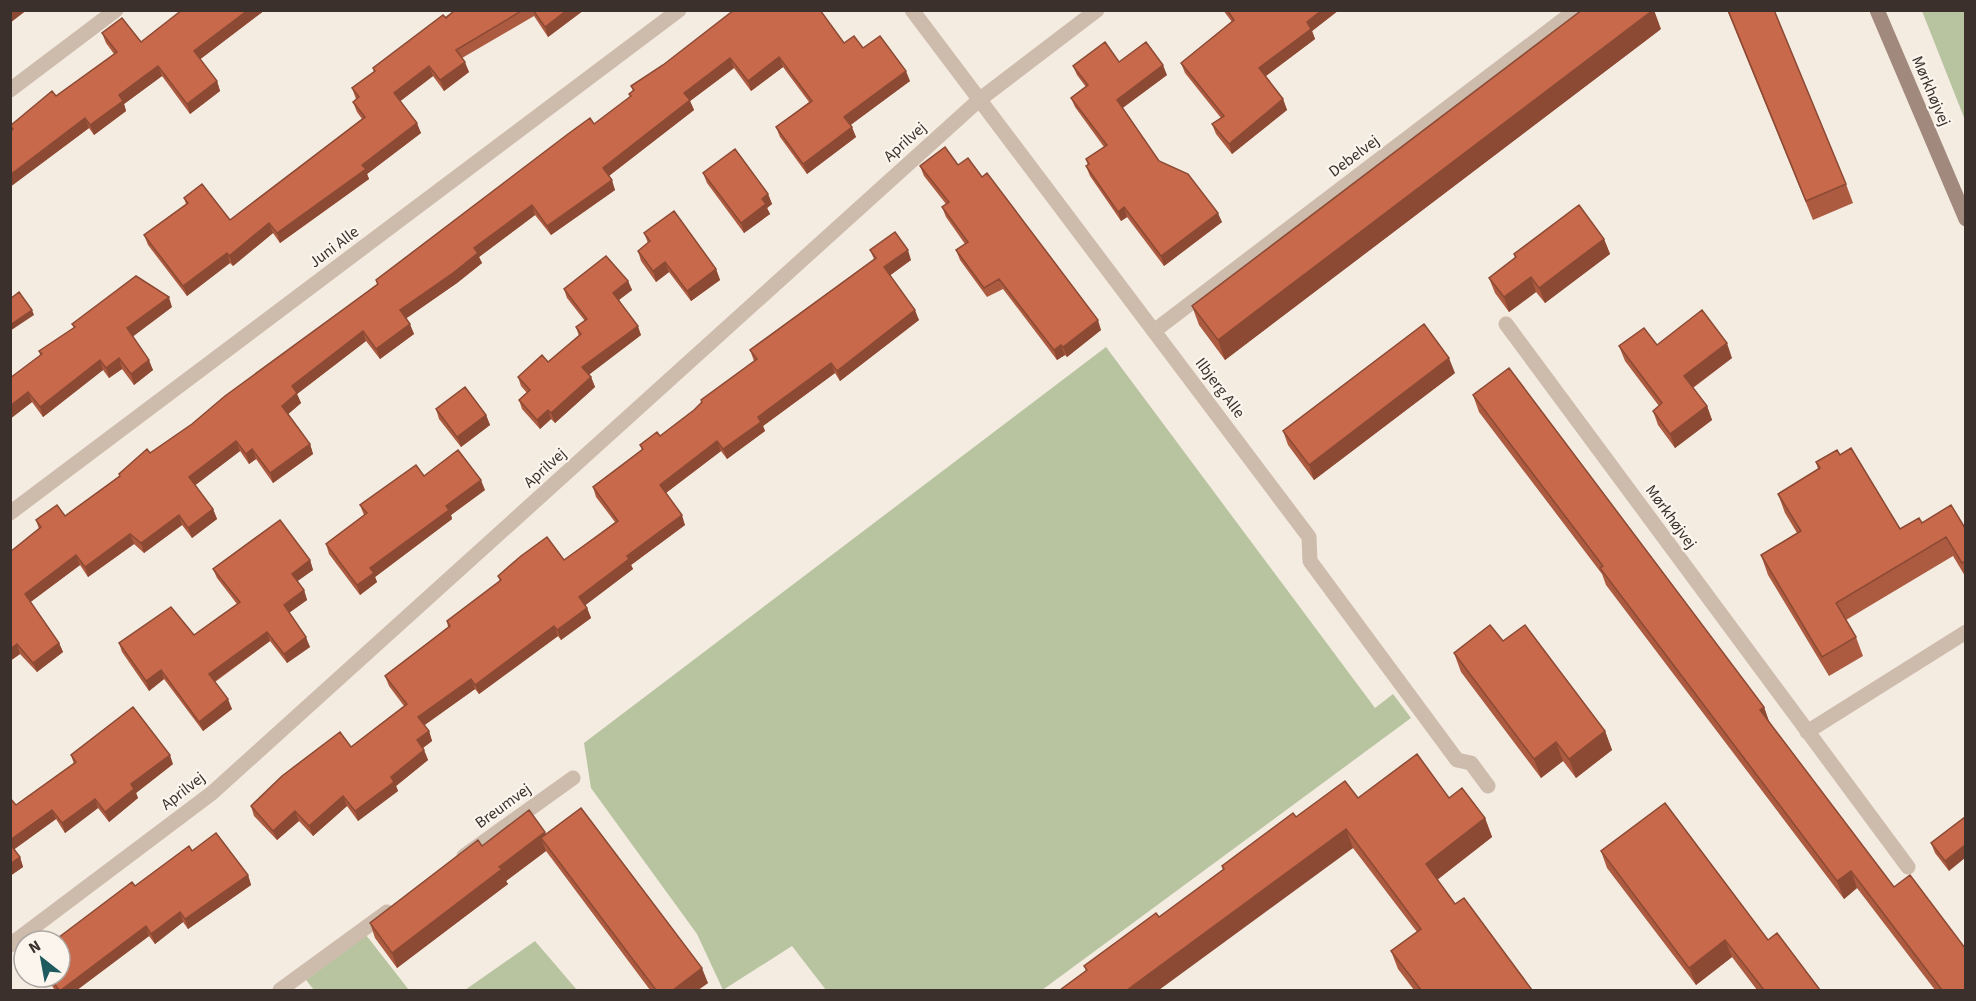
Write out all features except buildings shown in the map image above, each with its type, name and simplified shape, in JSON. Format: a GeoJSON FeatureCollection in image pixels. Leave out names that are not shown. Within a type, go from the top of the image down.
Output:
{"type":"FeatureCollection","features":[{"type":"Feature","properties":{"kind":"street"},"geometry":{"type":"LineString","coordinates":[[10,90],[116,10]]}},
{"type":"Feature","properties":{"kind":"street","name":"Juni Alle"},"geometry":{"type":"LineString","coordinates":[[10,513],[679,10]]}},
{"type":"Feature","properties":{"kind":"street","name":"Ilbjerg Alle"},"geometry":{"type":"LineString","coordinates":[[912,10],[1309,537],[1310,561],[1418,709],[1457,760],[1471,763],[1488,786]]}},
{"type":"Feature","properties":{"kind":"street","name":"Aprilvej"},"geometry":{"type":"LineString","coordinates":[[10,945],[212,793],[979,100],[1097,10]]}},
{"type":"Feature","properties":{"kind":"street","name":"Debelvej"},"geometry":{"type":"LineString","coordinates":[[1154,331],[1576,10]]}},
{"type":"Feature","properties":{"kind":"street","name":"Mørkhøjvej"},"geometry":{"type":"LineString","coordinates":[[1877,10],[1965,219]]}},
{"type":"Feature","properties":{"kind":"street","name":"Mørkhøjvej"},"geometry":{"type":"LineString","coordinates":[[1506,324],[1908,867]]}},
{"type":"Feature","properties":{"kind":"street"},"geometry":{"type":"LineString","coordinates":[[1807,732],[1965,632]]}},
{"type":"Feature","properties":{"kind":"street","name":"Breumvej"},"geometry":{"type":"LineString","coordinates":[[451,866],[573,778]]}},
{"type":"Feature","properties":{"kind":"street"},"geometry":{"type":"LineString","coordinates":[[280,990],[404,900]]}},
{"type":"Feature","properties":{"kind":"green space"},"geometry":{"type":"Polygon","coordinates":[[[1922,11],[1965,11],[1965,120],[1922,11]]]}},
{"type":"Feature","properties":{"kind":"green space"},"geometry":{"type":"Polygon","coordinates":[[[1106,347],[1375,708],[1393,694],[1411,718],[1042,990],[826,990],[792,946],[723,990],[697,934],[591,788],[584,743],[1106,347]]]}},
{"type":"Feature","properties":{"kind":"green space"},"geometry":{"type":"Polygon","coordinates":[[[366,935],[409,990],[314,990],[306,980],[366,935]]]}},
{"type":"Feature","properties":{"kind":"green space"},"geometry":{"type":"Polygon","coordinates":[[[535,941],[577,990],[465,990],[535,941]]]}}]}
